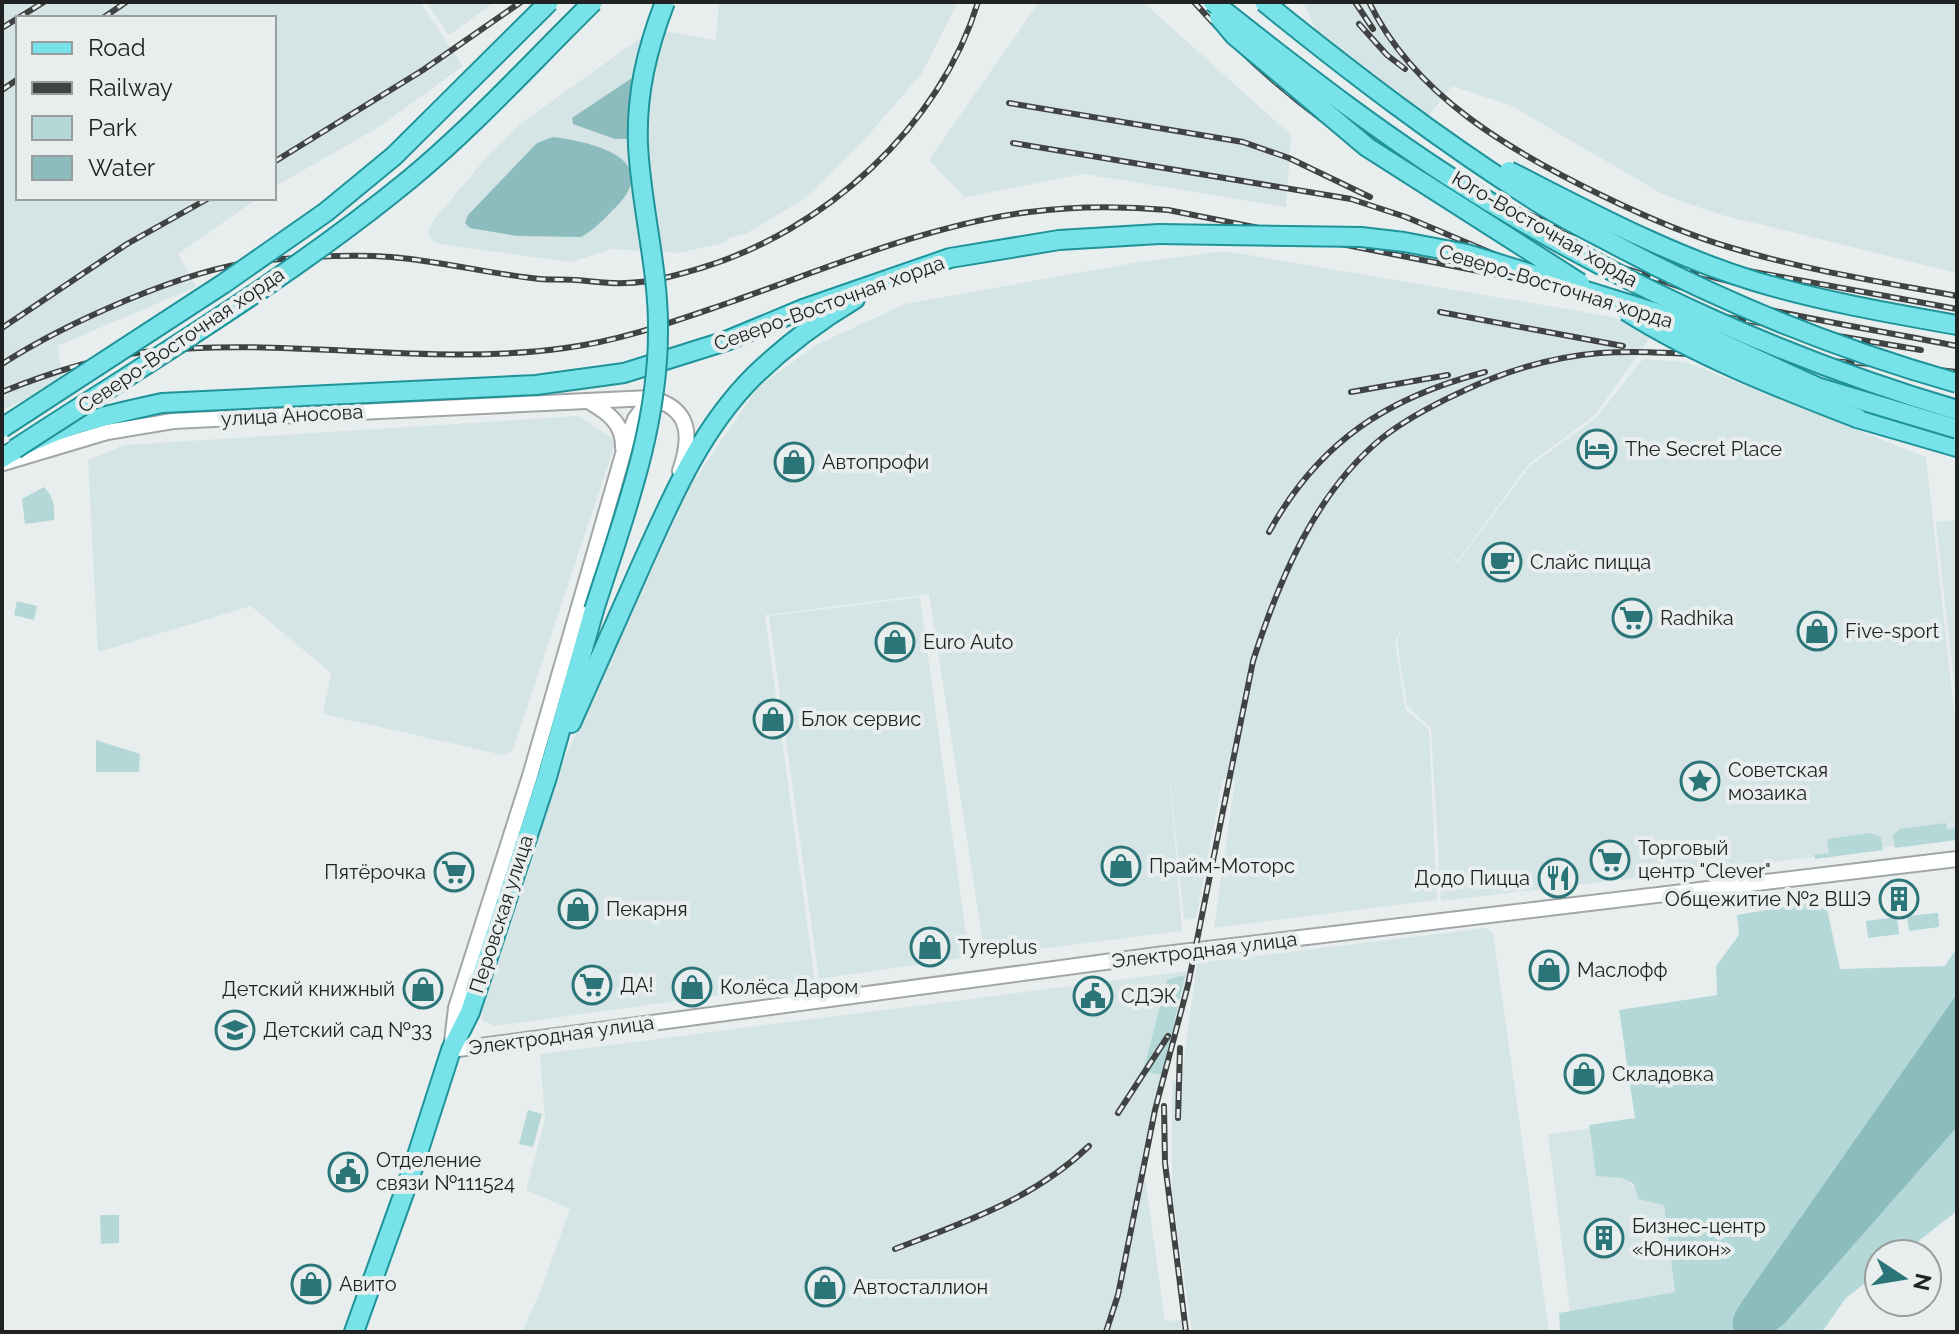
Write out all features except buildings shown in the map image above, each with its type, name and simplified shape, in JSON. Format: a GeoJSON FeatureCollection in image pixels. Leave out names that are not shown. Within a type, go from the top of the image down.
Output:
{"type":"FeatureCollection","features":[{"type":"Feature","properties":{"kind":"main road","name":"Северо-Восточная хорда"},"geometry":{"type":"LineString","coordinates":[[2,428],[258,261],[326,212],[394,156],[549,2]]}},
{"type":"Feature","properties":{"kind":"main road","name":"Северо-Восточная хорда"},"geometry":{"type":"LineString","coordinates":[[6,457],[341,233],[412,177],[593,2]]}},
{"type":"Feature","properties":{"kind":"main road"},"geometry":{"type":"LineString","coordinates":[[538,777],[638,469],[657,381],[658,329],[640,175],[638,109],[643,72],[665,2]]}},
{"type":"Feature","properties":{"kind":"main road"},"geometry":{"type":"LineString","coordinates":[[1210,2],[1234,35],[1367,147],[1495,230],[1697,352],[1745,375],[1857,418],[1957,447]]}},
{"type":"Feature","properties":{"kind":"main road","name":"Юго-Восточная хорда"},"geometry":{"type":"LineString","coordinates":[[1210,2],[1302,72],[1487,201],[1580,252],[1695,312],[1795,353],[1957,410]]}},
{"type":"Feature","properties":{"kind":"main road"},"geometry":{"type":"LineString","coordinates":[[1264,2],[1328,54],[1540,204],[1655,266],[1743,307],[1899,367],[1957,383]]}},
{"type":"Feature","properties":{"kind":"main road"},"geometry":{"type":"LineString","coordinates":[[1443,137],[1585,210],[1675,251],[1753,281],[1864,308],[1957,325]]}},
{"type":"Feature","properties":{"kind":"main road","name":"Северо-Восточная хорда"},"geometry":{"type":"LineString","coordinates":[[6,457],[66,427],[162,403],[536,385],[624,373],[726,341],[803,309],[950,258],[1059,240],[1159,234],[1313,234],[1404,242],[1467,254],[1654,312],[1817,387],[1957,429]]}},
{"type":"Feature","properties":{"kind":"main road"},"geometry":{"type":"LineString","coordinates":[[538,777],[692,457],[712,428],[754,377],[820,320],[898,275]]}},
{"type":"Feature","properties":{"kind":"main road","name":"Перовская улица"},"geometry":{"type":"LineString","coordinates":[[354,1332],[414,1165],[451,1050],[470,1012],[538,777]]}},
{"type":"Feature","properties":{"kind":"street","name":"улица Аносова"},"geometry":{"type":"LineString","coordinates":[[6,457],[107,432],[173,421],[650,398]]}},
{"type":"Feature","properties":{"kind":"street"},"geometry":{"type":"LineString","coordinates":[[538,777],[621,464],[635,419],[650,398],[674,408],[682,417],[688,439],[658,527]]}},
{"type":"Feature","properties":{"kind":"street"},"geometry":{"type":"LineString","coordinates":[[587,401],[605,411],[620,429],[623,443],[621,464]]}},
{"type":"Feature","properties":{"kind":"street","name":"Электродная улица"},"geometry":{"type":"LineString","coordinates":[[451,1050],[1157,955],[1957,859]]}},
{"type":"Feature","properties":{"kind":"shaded area"},"geometry":{"type":"Polygon","coordinates":[[[2,2],[420,2],[463,66],[379,127],[276,186],[276,16],[16,16],[16,200],[255,200],[178,254],[196,287],[57,346],[63,382],[2,410],[2,2]]]}},
{"type":"Feature","properties":{"kind":"shaded area"},"geometry":{"type":"Polygon","coordinates":[[[426,2],[495,2],[449,35],[426,2]]]}},
{"type":"Feature","properties":{"kind":"shaded area"},"geometry":{"type":"Polygon","coordinates":[[[719,2],[958,2],[922,73],[864,140],[805,198],[747,233],[728,238],[724,243],[677,253],[612,249],[571,262],[439,244],[432,240],[429,229],[433,221],[491,152],[523,122],[653,29],[716,40],[719,2]]]}},
{"type":"Feature","properties":{"kind":"shaded area"},"geometry":{"type":"Polygon","coordinates":[[[1039,2],[1143,2],[1291,135],[1286,207],[1084,174],[965,197],[929,160],[1039,2]]]}},
{"type":"Feature","properties":{"kind":"shaded area"},"geometry":{"type":"Polygon","coordinates":[[[1303,2],[1957,2],[1957,273],[1722,215],[1666,196],[1510,105],[1452,86],[1423,123],[1323,46],[1303,2]]]}},
{"type":"Feature","properties":{"kind":"shaded area"},"geometry":{"type":"Polygon","coordinates":[[[1225,251],[1613,317],[1651,336],[1595,415],[1529,464],[1458,560],[1447,553],[1458,562],[1530,466],[1596,418],[1643,359],[1685,362],[1926,457],[1957,738],[1957,837],[1441,901],[1431,728],[1407,706],[1397,641],[1408,619],[1395,641],[1405,709],[1429,730],[1437,900],[1214,928],[1235,781],[1223,778],[1196,918],[1184,920],[1167,746],[1182,931],[985,956],[929,594],[765,615],[815,982],[495,1026],[483,1021],[481,1007],[551,788],[690,487],[758,387],[816,345],[905,304],[1139,262],[1225,251]]]}},
{"type":"Feature","properties":{"kind":"shaded area"},"geometry":{"type":"Polygon","coordinates":[[[579,416],[616,441],[512,752],[503,755],[323,714],[331,673],[251,606],[98,652],[88,460],[125,445],[579,416]]]}},
{"type":"Feature","properties":{"kind":"shaded area"},"geometry":{"type":"Polygon","coordinates":[[[1957,520],[1957,709],[1936,522],[1957,520]]]}},
{"type":"Feature","properties":{"kind":"shaded area"},"geometry":{"type":"Polygon","coordinates":[[[920,597],[969,957],[819,979],[769,616],[920,597]]]}},
{"type":"Feature","properties":{"kind":"shaded area"},"geometry":{"type":"Polygon","coordinates":[[[1486,928],[1493,933],[1549,1332],[1192,1332],[1172,1192],[1172,1081],[1181,1081],[1197,963],[1486,928]]]}},
{"type":"Feature","properties":{"kind":"shaded area"},"geometry":{"type":"Polygon","coordinates":[[[1188,971],[1142,1156],[1165,1321],[1183,1320],[1184,1332],[522,1332],[570,1209],[526,1190],[545,1120],[540,1054],[1188,971]]]}},
{"type":"Feature","properties":{"kind":"shaded area"},"geometry":{"type":"Polygon","coordinates":[[[1589,1129],[1596,1176],[1622,1178],[1664,1205],[1675,1292],[1570,1311],[1548,1134],[1589,1129]]]}},
{"type":"Feature","properties":{"kind":"green space"},"geometry":{"type":"Polygon","coordinates":[[[44,487],[53,502],[54,520],[25,524],[22,499],[44,487]]]}},
{"type":"Feature","properties":{"kind":"green space"},"geometry":{"type":"Polygon","coordinates":[[[17,601],[37,606],[34,620],[14,615],[17,601]]]}},
{"type":"Feature","properties":{"kind":"green space"},"geometry":{"type":"Polygon","coordinates":[[[96,740],[140,754],[139,772],[96,772],[96,740]]]}},
{"type":"Feature","properties":{"kind":"green space"},"geometry":{"type":"Polygon","coordinates":[[[1946,823],[1947,829],[1957,828],[1957,840],[1895,848],[1893,835],[1900,829],[1946,823]]]}},
{"type":"Feature","properties":{"kind":"green space"},"geometry":{"type":"Polygon","coordinates":[[[1870,833],[1881,837],[1883,850],[1815,859],[1814,855],[1829,853],[1827,839],[1870,833]]]}},
{"type":"Feature","properties":{"kind":"green space"},"geometry":{"type":"Polygon","coordinates":[[[1825,900],[1840,969],[1945,966],[1957,947],[1957,1211],[1922,1238],[1863,1238],[1863,1285],[1846,1298],[1822,1332],[1560,1332],[1559,1313],[1675,1292],[1664,1205],[1638,1199],[1634,1184],[1622,1178],[1596,1176],[1589,1125],[1635,1118],[1619,1010],[1717,995],[1716,966],[1739,935],[1737,915],[1825,900]]]}},
{"type":"Feature","properties":{"kind":"green space"},"geometry":{"type":"Polygon","coordinates":[[[1938,913],[1939,927],[1909,931],[1907,916],[1938,913]]]}},
{"type":"Feature","properties":{"kind":"green space"},"geometry":{"type":"Polygon","coordinates":[[[1897,917],[1899,934],[1868,938],[1866,921],[1897,917]]]}},
{"type":"Feature","properties":{"kind":"green space"},"geometry":{"type":"Polygon","coordinates":[[[1185,975],[1162,1075],[1143,1071],[1167,980],[1185,975]]]}},
{"type":"Feature","properties":{"kind":"green space"},"geometry":{"type":"Polygon","coordinates":[[[528,1110],[542,1114],[533,1147],[519,1144],[528,1110]]]}},
{"type":"Feature","properties":{"kind":"green space"},"geometry":{"type":"Polygon","coordinates":[[[100,1215],[119,1215],[119,1243],[101,1244],[100,1215]]]}},
{"type":"Feature","properties":{"kind":"water"},"geometry":{"type":"Polygon","coordinates":[[[635,76],[632,139],[615,139],[573,124],[572,118],[635,76]]]}},
{"type":"Feature","properties":{"kind":"water"},"geometry":{"type":"Polygon","coordinates":[[[553,137],[602,148],[627,165],[632,177],[628,191],[615,208],[581,237],[517,236],[470,228],[465,223],[468,215],[537,143],[553,137]]]}},
{"type":"Feature","properties":{"kind":"water"},"geometry":{"type":"Polygon","coordinates":[[[1957,994],[1957,1127],[1784,1324],[1773,1332],[1734,1332],[1733,1319],[1743,1300],[1957,994]]]}},
{"type":"Feature","properties":{"kind":"railway"},"geometry":{"type":"LineString","coordinates":[[21,16],[44,2]]}},
{"type":"Feature","properties":{"kind":"railway"},"geometry":{"type":"LineString","coordinates":[[106,16],[126,2]]}},
{"type":"Feature","properties":{"kind":"railway"},"geometry":{"type":"LineString","coordinates":[[276,161],[423,70],[521,2]]}},
{"type":"Feature","properties":{"kind":"railway"},"geometry":{"type":"LineString","coordinates":[[2,364],[58,332],[126,300],[195,275],[258,261],[324,256],[391,257],[540,279],[619,283],[673,276],[747,251],[833,201],[871,168],[906,131],[936,91],[960,48],[978,2]]}},
{"type":"Feature","properties":{"kind":"railway"},"geometry":{"type":"LineString","coordinates":[[1194,2],[1241,51],[1289,94],[1339,132],[1391,166],[1503,223],[1563,247],[1713,297],[1957,346]]}},
{"type":"Feature","properties":{"kind":"railway"},"geometry":{"type":"LineString","coordinates":[[1220,2],[1292,73],[1347,116],[1394,147],[1498,201],[1606,244],[1713,277],[1957,329]]}},
{"type":"Feature","properties":{"kind":"railway"},"geometry":{"type":"LineString","coordinates":[[1355,2],[1373,29]]}},
{"type":"Feature","properties":{"kind":"railway"},"geometry":{"type":"LineString","coordinates":[[1369,2],[1388,36],[1439,93],[1501,140],[1569,179],[1666,225],[1732,248],[1815,269],[1957,296]]}},
{"type":"Feature","properties":{"kind":"railway"},"geometry":{"type":"LineString","coordinates":[[2,28],[16,19]]}},
{"type":"Feature","properties":{"kind":"railway"},"geometry":{"type":"LineString","coordinates":[[1359,24],[1387,55],[1405,69]]}},
{"type":"Feature","properties":{"kind":"railway"},"geometry":{"type":"LineString","coordinates":[[2,90],[16,80]]}},
{"type":"Feature","properties":{"kind":"railway"},"geometry":{"type":"LineString","coordinates":[[1009,103],[1243,142],[1289,158],[1370,197]]}},
{"type":"Feature","properties":{"kind":"railway"},"geometry":{"type":"LineString","coordinates":[[1013,143],[1351,199],[1406,217],[1553,279]]}},
{"type":"Feature","properties":{"kind":"railway"},"geometry":{"type":"LineString","coordinates":[[2,328],[127,244],[205,200]]}},
{"type":"Feature","properties":{"kind":"railway"},"geometry":{"type":"LineString","coordinates":[[2,392],[76,366],[153,351],[256,347],[462,355],[586,345],[668,323],[877,250],[953,227],[1029,212],[1098,207],[1168,210],[1631,301],[1921,350]]}},
{"type":"Feature","properties":{"kind":"railway"},"geometry":{"type":"LineString","coordinates":[[1679,254],[1716,265],[1957,309]]}},
{"type":"Feature","properties":{"kind":"railway"},"geometry":{"type":"LineString","coordinates":[[1440,312],[1623,346]]}},
{"type":"Feature","properties":{"kind":"railway"},"geometry":{"type":"LineString","coordinates":[[1106,1332],[1118,1295],[1155,1110],[1188,985],[1253,661],[1275,600],[1302,540],[1337,485],[1358,460],[1401,425],[1461,392],[1528,366],[1581,355],[1664,353],[1842,362],[1957,372]]}},
{"type":"Feature","properties":{"kind":"railway"},"geometry":{"type":"LineString","coordinates":[[1269,532],[1310,473],[1359,428],[1417,395],[1485,372]]}},
{"type":"Feature","properties":{"kind":"railway"},"geometry":{"type":"LineString","coordinates":[[1351,392],[1448,375]]}},
{"type":"Feature","properties":{"kind":"railway"},"geometry":{"type":"LineString","coordinates":[[1118,1113],[1168,1036]]}},
{"type":"Feature","properties":{"kind":"railway"},"geometry":{"type":"LineString","coordinates":[[1178,1118],[1180,1048]]}},
{"type":"Feature","properties":{"kind":"railway"},"geometry":{"type":"LineString","coordinates":[[1164,1106],[1165,1163],[1186,1332]]}},
{"type":"Feature","properties":{"kind":"railway"},"geometry":{"type":"LineString","coordinates":[[895,1249],[973,1219],[1022,1195],[1068,1165],[1089,1146]]}},
{"type":"Feature","properties":{"kind":"place","name":"The Secret Place"},"geometry":{"type":"Point","coordinates":[1597,449]}},
{"type":"Feature","properties":{"kind":"place","name":"Автопрофи"},"geometry":{"type":"Point","coordinates":[794,462]}},
{"type":"Feature","properties":{"kind":"place","name":"Слайс пицца"},"geometry":{"type":"Point","coordinates":[1502,562]}},
{"type":"Feature","properties":{"kind":"place","name":"Radhika"},"geometry":{"type":"Point","coordinates":[1632,618]}},
{"type":"Feature","properties":{"kind":"place","name":"Five-sport"},"geometry":{"type":"Point","coordinates":[1817,631]}},
{"type":"Feature","properties":{"kind":"place","name":"Euro Auto"},"geometry":{"type":"Point","coordinates":[895,642]}},
{"type":"Feature","properties":{"kind":"place","name":"Блок сервис"},"geometry":{"type":"Point","coordinates":[773,719]}},
{"type":"Feature","properties":{"kind":"place","name":"Советская мозаика"},"geometry":{"type":"Point","coordinates":[1700,781]}},
{"type":"Feature","properties":{"kind":"place","name":"Торговый центр \"Clever\""},"geometry":{"type":"Point","coordinates":[1610,860]}},
{"type":"Feature","properties":{"kind":"place","name":"Прайм-Моторс"},"geometry":{"type":"Point","coordinates":[1121,866]}},
{"type":"Feature","properties":{"kind":"place","name":"Пятёрочка"},"geometry":{"type":"Point","coordinates":[454,872]}},
{"type":"Feature","properties":{"kind":"place","name":"Додо Пицца"},"geometry":{"type":"Point","coordinates":[1558,878]}},
{"type":"Feature","properties":{"kind":"place","name":"Общежитие №2 ВШЭ"},"geometry":{"type":"Point","coordinates":[1899,899]}},
{"type":"Feature","properties":{"kind":"place","name":"Пекарня"},"geometry":{"type":"Point","coordinates":[578,909]}},
{"type":"Feature","properties":{"kind":"place","name":"Tyreplus"},"geometry":{"type":"Point","coordinates":[930,947]}},
{"type":"Feature","properties":{"kind":"place","name":"Маслофф"},"geometry":{"type":"Point","coordinates":[1549,970]}},
{"type":"Feature","properties":{"kind":"place","name":"ДА!"},"geometry":{"type":"Point","coordinates":[592,985]}},
{"type":"Feature","properties":{"kind":"place","name":"Колёса Даром"},"geometry":{"type":"Point","coordinates":[692,987]}},
{"type":"Feature","properties":{"kind":"place","name":"Детский книжный"},"geometry":{"type":"Point","coordinates":[423,989]}},
{"type":"Feature","properties":{"kind":"place","name":"СДЭК"},"geometry":{"type":"Point","coordinates":[1093,996]}},
{"type":"Feature","properties":{"kind":"place","name":"Детский сад №33"},"geometry":{"type":"Point","coordinates":[235,1030]}},
{"type":"Feature","properties":{"kind":"place","name":"Складовка"},"geometry":{"type":"Point","coordinates":[1584,1074]}},
{"type":"Feature","properties":{"kind":"place","name":"Отделение связи №111524"},"geometry":{"type":"Point","coordinates":[348,1172]}},
{"type":"Feature","properties":{"kind":"place","name":"Бизнес-центр «Юникон»"},"geometry":{"type":"Point","coordinates":[1604,1238]}},
{"type":"Feature","properties":{"kind":"place","name":"Авито"},"geometry":{"type":"Point","coordinates":[311,1284]}},
{"type":"Feature","properties":{"kind":"place","name":"Автосталлион"},"geometry":{"type":"Point","coordinates":[825,1287]}}]}
